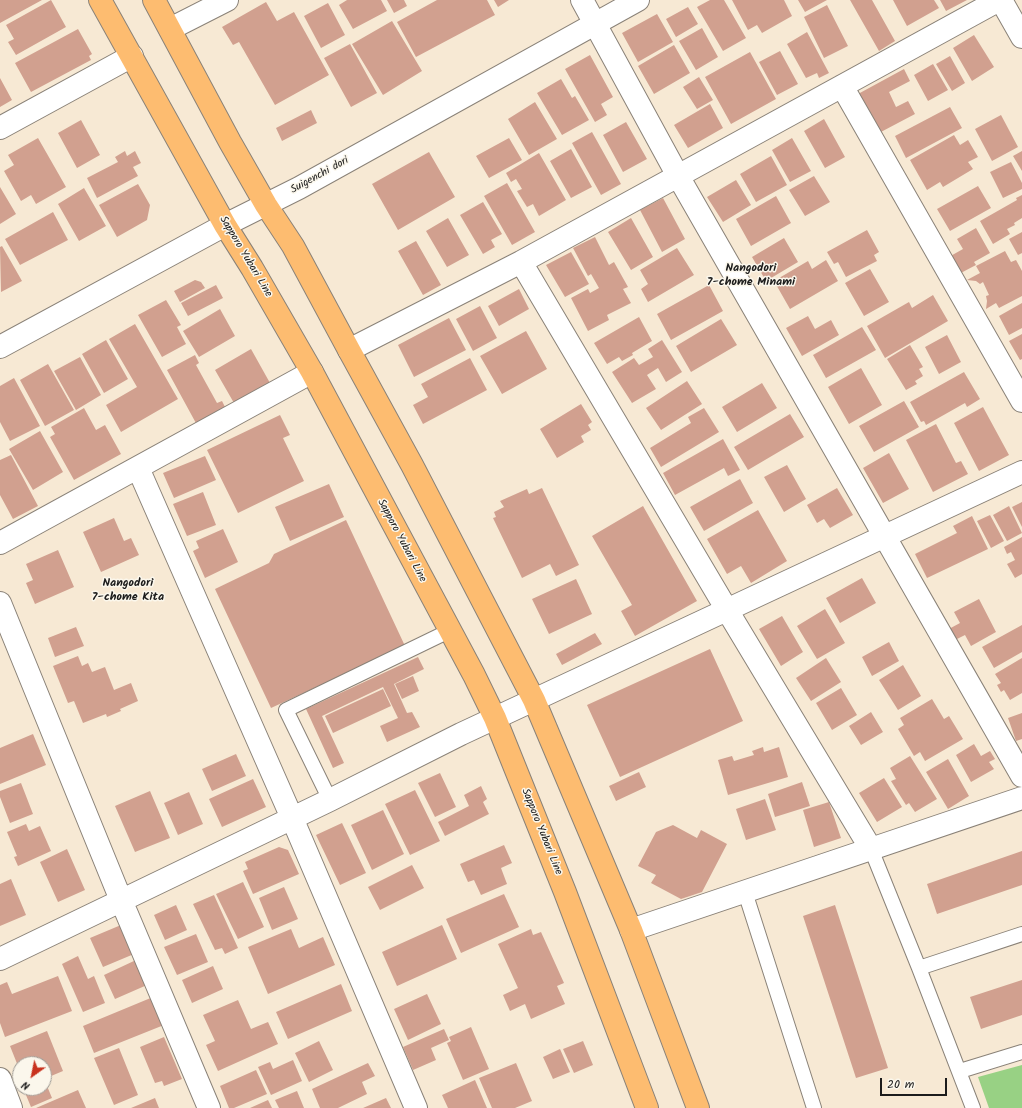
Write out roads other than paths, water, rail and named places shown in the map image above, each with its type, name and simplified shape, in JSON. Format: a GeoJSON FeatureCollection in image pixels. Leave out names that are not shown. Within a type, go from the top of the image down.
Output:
{"type":"FeatureCollection","features":[{"type":"Feature","properties":{"kind":"main road","name":"Sapporo Yubari Line"},"geometry":{"type":"LineString","coordinates":[[100,0],[225,225],[252,268],[312,372],[449,631],[474,675],[495,718],[565,892],[647,1108]]}},
{"type":"Feature","properties":{"kind":"main road"},"geometry":{"type":"LineString","coordinates":[[154,0],[230,142],[266,205],[293,246],[350,350],[412,465],[534,700],[631,930],[698,1108]]}},
{"type":"Feature","properties":{"kind":"street"},"geometry":{"type":"LineString","coordinates":[[170,29],[227,0]]}},
{"type":"Feature","properties":{"kind":"street"},"geometry":{"type":"LineString","coordinates":[[582,0],[678,176],[1022,776]]}},
{"type":"Feature","properties":{"kind":"street","name":"Suigenchi dori"},"geometry":{"type":"LineString","coordinates":[[0,347],[225,225],[266,205],[638,0]]}},
{"type":"Feature","properties":{"kind":"street"},"geometry":{"type":"LineString","coordinates":[[350,350],[521,262],[1000,0],[1022,37]]}},
{"type":"Feature","properties":{"kind":"street"},"geometry":{"type":"LineString","coordinates":[[0,128],[132,56]]}},
{"type":"Feature","properties":{"kind":"street"},"geometry":{"type":"LineString","coordinates":[[842,86],[1022,401]]}},
{"type":"Feature","properties":{"kind":"street"},"geometry":{"type":"LineString","coordinates":[[521,262],[727,610],[871,849]]}},
{"type":"Feature","properties":{"kind":"street"},"geometry":{"type":"LineString","coordinates":[[0,543],[312,372]]}},
{"type":"Feature","properties":{"kind":"street"},"geometry":{"type":"LineString","coordinates":[[138,468],[292,818],[416,1108]]}},
{"type":"Feature","properties":{"kind":"street"},"geometry":{"type":"LineString","coordinates":[[0,959],[330,800],[495,718],[1022,472]]}},
{"type":"Feature","properties":{"kind":"street"},"geometry":{"type":"LineString","coordinates":[[0,604],[121,900],[209,1108]]}},
{"type":"Feature","properties":{"kind":"street"},"geometry":{"type":"LineString","coordinates":[[631,930],[1022,798]]}},
{"type":"Feature","properties":{"kind":"street"},"geometry":{"type":"LineString","coordinates":[[0,1079],[11,1108]]}},
{"type":"Feature","properties":{"kind":"lane"},"geometry":{"type":"LineString","coordinates":[[330,800],[286,710],[449,631]]}},
{"type":"Feature","properties":{"kind":"lane"},"geometry":{"type":"LineString","coordinates":[[871,849],[960,1071],[973,1108]]}},
{"type":"Feature","properties":{"kind":"lane"},"geometry":{"type":"LineString","coordinates":[[745,892],[814,1108]]}},
{"type":"Feature","properties":{"kind":"lane"},"geometry":{"type":"LineString","coordinates":[[919,968],[1022,934]]}},
{"type":"Feature","properties":{"kind":"lane"},"geometry":{"type":"LineString","coordinates":[[960,1071],[1022,1052]]}},
{"type":"Feature","properties":{"kind":"district","name":"Nangodori 7-chome Minami"},"geometry":{"type":"Point","coordinates":[751,276]}},
{"type":"Feature","properties":{"kind":"district","name":"Nangodori 7-chome Kita"},"geometry":{"type":"Point","coordinates":[128,591]}}]}
